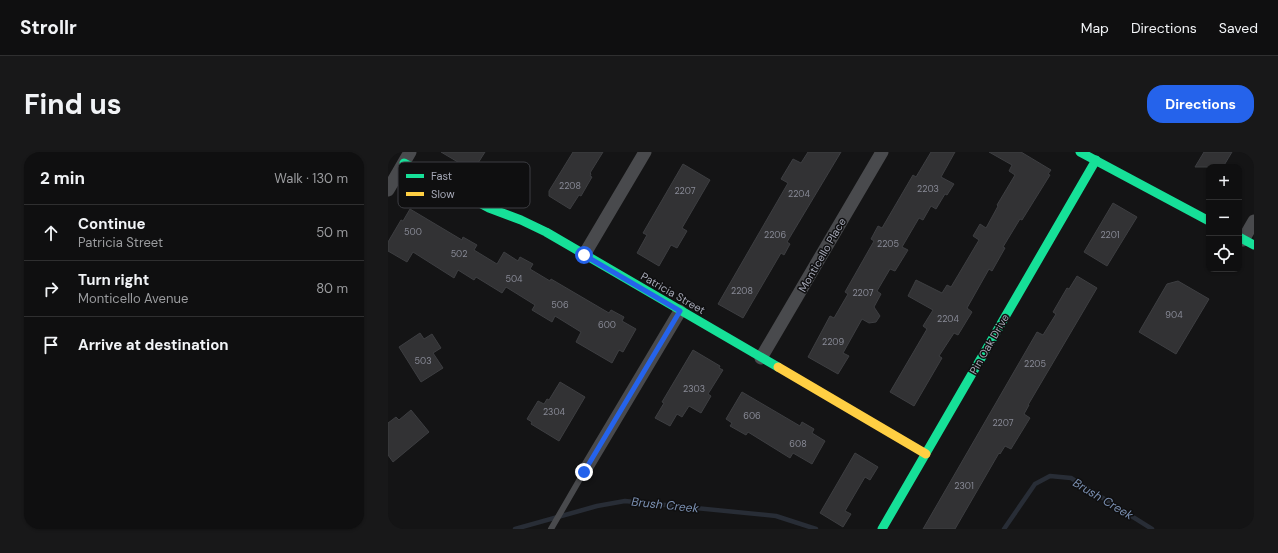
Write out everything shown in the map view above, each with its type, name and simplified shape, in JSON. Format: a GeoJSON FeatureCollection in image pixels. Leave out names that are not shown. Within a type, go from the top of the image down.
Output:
{"type":"FeatureCollection","features":[{"type":"Feature","properties":{"kind":"street"},"geometry":{"type":"LineString","coordinates":[[405,162],[410,152]]}},
{"type":"Feature","properties":{"kind":"street"},"geometry":{"type":"LineString","coordinates":[[584,255],[645,152]]}},
{"type":"Feature","properties":{"kind":"street","name":"Monticello Place"},"geometry":{"type":"LineString","coordinates":[[761,358],[882,152]]}},
{"type":"Feature","properties":{"kind":"street"},"geometry":{"type":"LineString","coordinates":[[1080,152],[1206,219]]}},
{"type":"Feature","properties":{"kind":"street","name":"Pin Oak Drive"},"geometry":{"type":"LineString","coordinates":[[882,529],[1096,160]]}},
{"type":"Feature","properties":{"kind":"street"},"geometry":{"type":"LineString","coordinates":[[388,190],[398,173]]}},
{"type":"Feature","properties":{"kind":"street","name":"Patricia Street"},"geometry":{"type":"LineString","coordinates":[[489,208],[521,220],[546,232],[926,454]]}},
{"type":"Feature","properties":{"kind":"street"},"geometry":{"type":"LineString","coordinates":[[1245,241],[1254,221]]}},
{"type":"Feature","properties":{"kind":"street"},"geometry":{"type":"LineString","coordinates":[[584,472],[680,311]]}},
{"type":"Feature","properties":{"kind":"lane"},"geometry":{"type":"LineString","coordinates":[[551,529],[584,472]]}},
{"type":"Feature","properties":{"kind":"building"},"geometry":{"type":"Polygon","coordinates":[[[441,152],[485,152],[479,162],[458,162],[441,152]]]}},
{"type":"Feature","properties":{"kind":"building"},"geometry":{"type":"Polygon","coordinates":[[[573,152],[603,152],[590,173],[590,176],[592,177],[581,196],[579,195],[570,209],[549,196],[549,191],[573,152]]]}},
{"type":"Feature","properties":{"kind":"building"},"geometry":{"type":"Polygon","coordinates":[[[808,152],[841,152],[787,242],[790,244],[784,255],[781,253],[743,318],[718,304],[788,183],[781,179],[793,159],[801,163],[808,152]]]}},
{"type":"Feature","properties":{"kind":"building"},"geometry":{"type":"Polygon","coordinates":[[[931,152],[955,152],[941,177],[954,184],[947,195],[945,194],[936,209],[931,206],[923,220],[919,218],[902,247],[908,250],[895,271],[890,269],[877,291],[881,294],[874,307],[880,316],[876,322],[869,323],[862,319],[843,353],[849,356],[838,374],[808,357],[830,316],[834,318],[848,294],[845,292],[874,241],[871,239],[878,226],[882,228],[913,175],[916,177],[931,152]]]}},
{"type":"Feature","properties":{"kind":"building"},"geometry":{"type":"Polygon","coordinates":[[[989,152],[1021,152],[1051,170],[1048,174],[1050,175],[1003,247],[1005,248],[992,271],[989,269],[967,308],[972,312],[958,335],[954,333],[939,356],[942,358],[914,406],[890,392],[927,329],[923,326],[933,310],[908,296],[916,280],[942,293],[947,285],[951,287],[979,240],[973,236],[980,224],[986,228],[998,206],[997,205],[1015,175],[1009,171],[1012,165],[989,152]]]}},
{"type":"Feature","properties":{"kind":"building"},"geometry":{"type":"Polygon","coordinates":[[[1204,152],[1232,152],[1225,164],[1206,164],[1206,167],[1195,167],[1204,152]]]}},
{"type":"Feature","properties":{"kind":"building"},"geometry":{"type":"Polygon","coordinates":[[[683,164],[710,180],[682,228],[687,231],[677,248],[671,245],[659,266],[637,253],[647,235],[643,233],[683,164]]]}},
{"type":"Feature","properties":{"kind":"building"},"geometry":{"type":"Polygon","coordinates":[[[1113,203],[1137,217],[1107,266],[1084,252],[1113,203]]]}},
{"type":"Feature","properties":{"kind":"building"},"geometry":{"type":"Polygon","coordinates":[[[410,209],[462,240],[463,237],[477,245],[474,250],[497,264],[504,252],[518,261],[520,257],[533,264],[530,269],[550,281],[551,279],[609,313],[611,310],[624,317],[622,321],[636,329],[623,352],[619,350],[612,363],[576,342],[581,332],[555,316],[552,322],[532,310],[535,305],[506,287],[502,293],[476,277],[474,280],[458,270],[454,278],[413,252],[407,262],[388,251],[388,242],[401,220],[403,221],[410,209]]]}},
{"type":"Feature","properties":{"kind":"building"},"geometry":{"type":"Polygon","coordinates":[[[1077,276],[1097,288],[1028,405],[1024,414],[1030,418],[1011,449],[1005,446],[1000,454],[999,453],[955,529],[923,529],[1037,332],[1043,335],[1056,314],[1053,312],[1067,288],[1069,289],[1077,276]]]}},
{"type":"Feature","properties":{"kind":"building"},"geometry":{"type":"Polygon","coordinates":[[[1178,281],[1209,299],[1176,354],[1139,332],[1167,284],[1178,281]]]}},
{"type":"Feature","properties":{"kind":"building"},"geometry":{"type":"Polygon","coordinates":[[[420,333],[424,339],[432,334],[441,348],[433,353],[443,368],[421,382],[399,347],[420,333]]]}},
{"type":"Feature","properties":{"kind":"building"},"geometry":{"type":"Polygon","coordinates":[[[693,350],[720,366],[719,368],[723,370],[708,394],[711,396],[701,413],[689,406],[682,417],[677,414],[670,426],[655,418],[664,403],[662,402],[693,350]]]}},
{"type":"Feature","properties":{"kind":"building"},"geometry":{"type":"Polygon","coordinates":[[[560,382],[585,397],[559,441],[531,424],[532,422],[527,419],[538,401],[544,404],[547,399],[549,400],[560,382]]]}},
{"type":"Feature","properties":{"kind":"building"},"geometry":{"type":"Polygon","coordinates":[[[742,392],[800,426],[802,422],[814,429],[812,433],[825,441],[812,464],[793,453],[790,458],[748,432],[746,435],[730,426],[732,423],[726,419],[742,392]]]}},
{"type":"Feature","properties":{"kind":"building"},"geometry":{"type":"Polygon","coordinates":[[[411,410],[429,432],[393,462],[388,455],[388,423],[396,417],[399,420],[411,410]]]}},
{"type":"Feature","properties":{"kind":"building"},"geometry":{"type":"Polygon","coordinates":[[[855,453],[878,467],[870,480],[865,477],[845,511],[851,514],[843,527],[820,513],[855,453]]]}},
{"type":"Feature","properties":{"kind":"waterway","name":"Brush Creek"},"geometry":{"type":"LineString","coordinates":[[1004,529],[1035,484],[1050,476],[1071,478],[1152,529]]}},
{"type":"Feature","properties":{"kind":"waterway","name":"Brush Creek"},"geometry":{"type":"LineString","coordinates":[[515,529],[597,506],[625,501],[776,516],[816,529]]}},
{"type":"Feature","properties":{"kind":"traffic: fast"},"geometry":{"type":"LineString","coordinates":[[1080,152],[1206,219]]}},
{"type":"Feature","properties":{"kind":"traffic: fast"},"geometry":{"type":"LineString","coordinates":[[882,529],[1096,160]]}},
{"type":"Feature","properties":{"kind":"traffic: fast"},"geometry":{"type":"LineString","coordinates":[[489,208],[521,220],[546,232],[778,367]]}},
{"type":"Feature","properties":{"kind":"traffic: fast"},"geometry":{"type":"LineString","coordinates":[[1242,239],[1254,245]]}},
{"type":"Feature","properties":{"kind":"traffic: slow"},"geometry":{"type":"LineString","coordinates":[[778,367],[926,454]]}},
{"type":"Feature","properties":{"kind":"route"},"geometry":{"type":"LineString","coordinates":[[584,255],[680,311],[584,472]]}}]}
